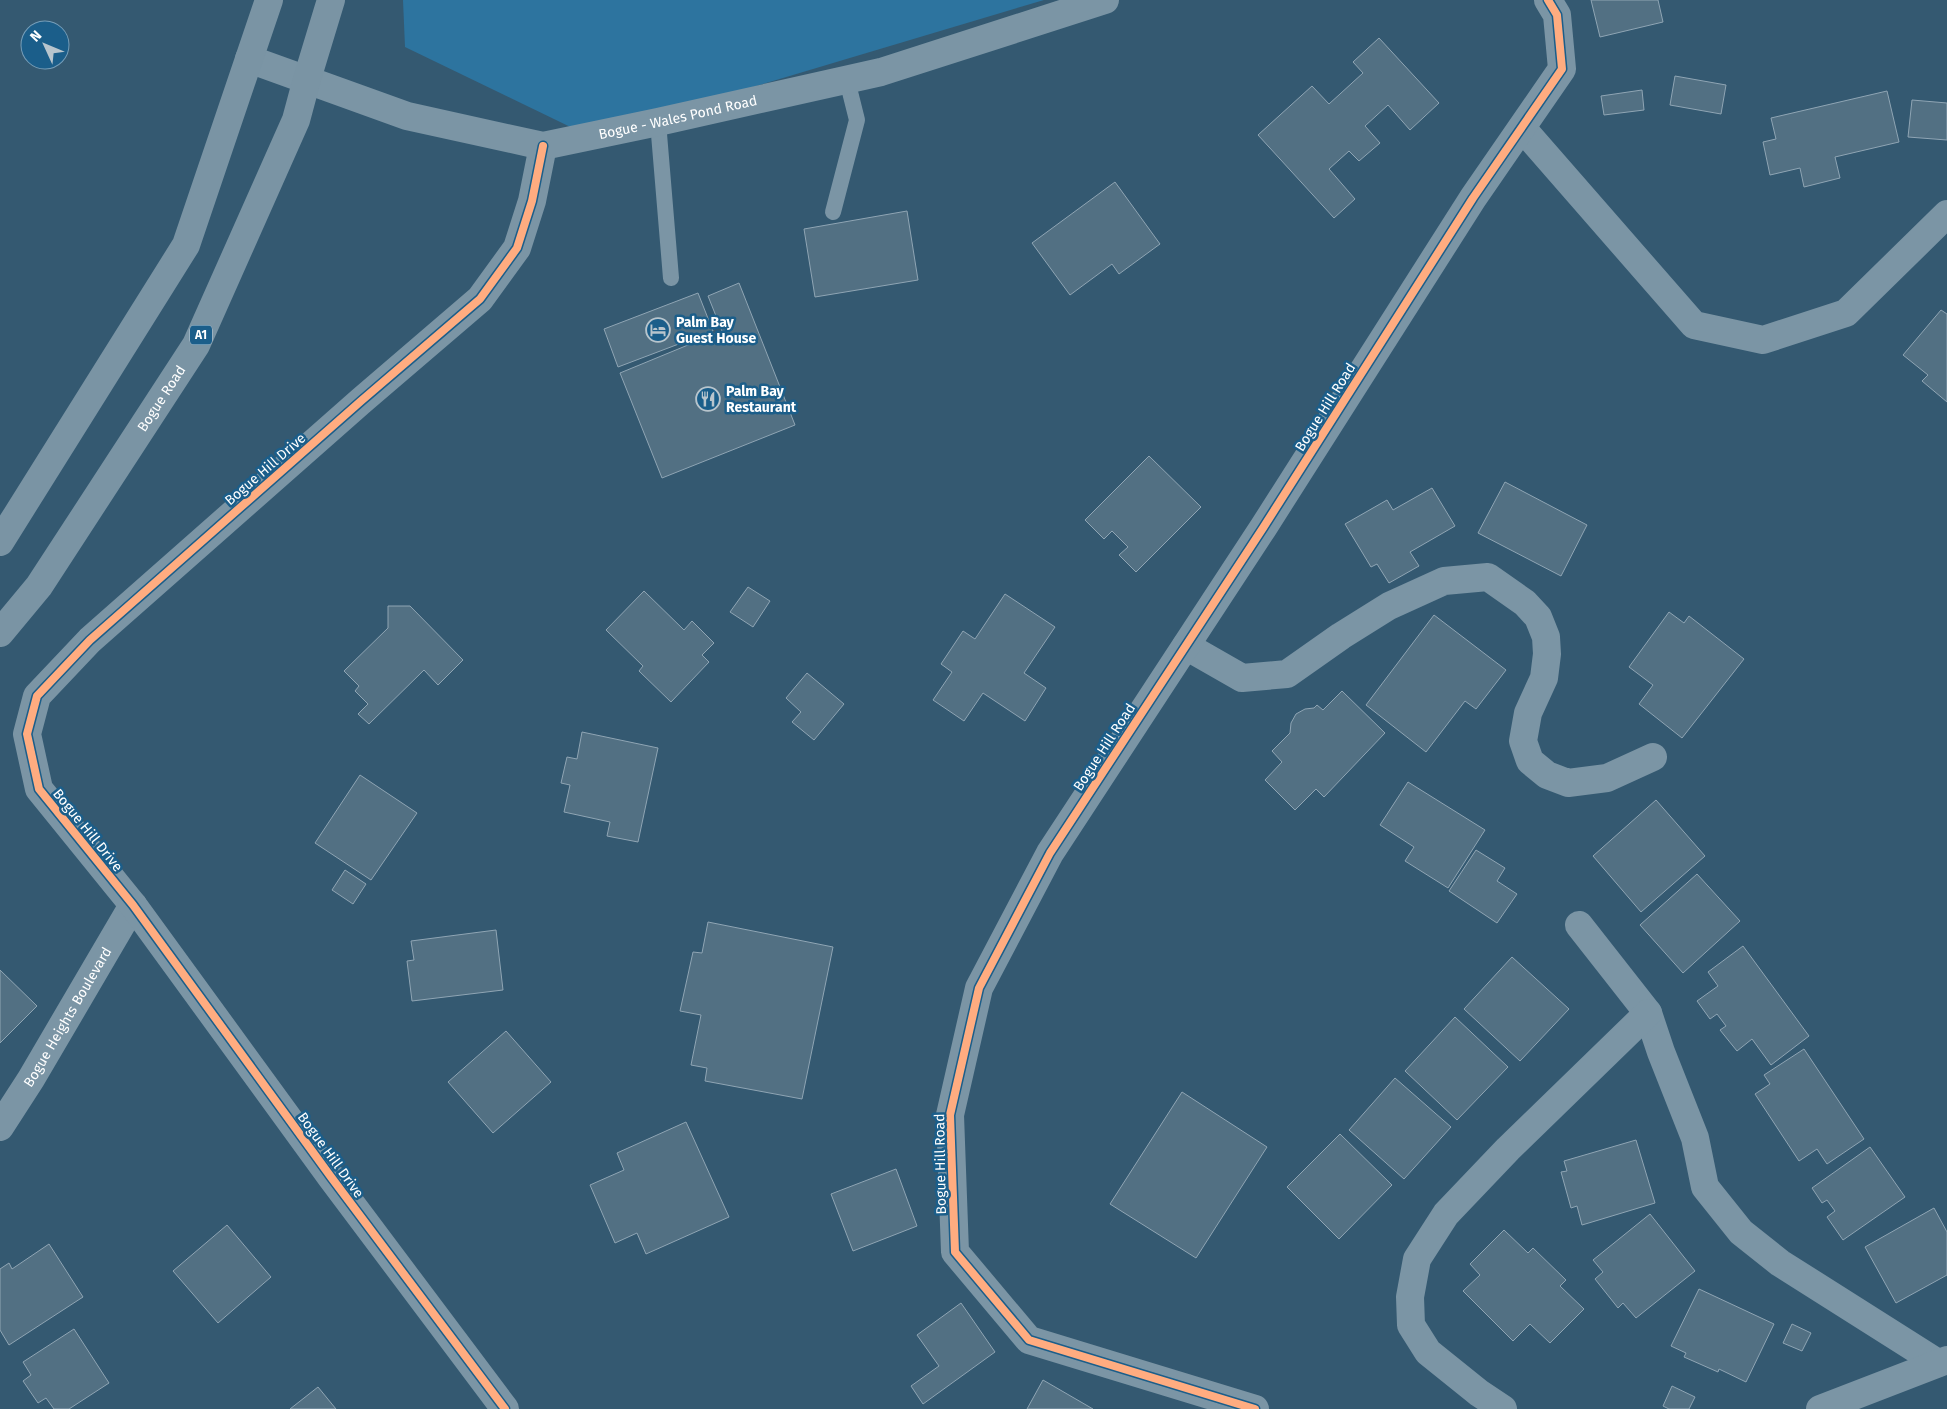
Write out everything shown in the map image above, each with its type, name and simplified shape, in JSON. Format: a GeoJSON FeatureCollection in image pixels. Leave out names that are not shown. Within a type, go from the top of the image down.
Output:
{"type":"FeatureCollection","features":[{"type":"Feature","properties":{"kind":"main road"},"geometry":{"type":"LineString","coordinates":[[0,542],[186,245],[269,0]]}},
{"type":"Feature","properties":{"kind":"main road","name":"Bogue Road"},"geometry":{"type":"LineString","coordinates":[[0,633],[39,586],[196,345],[296,120],[331,0]]}},
{"type":"Feature","properties":{"kind":"street","name":"Bogue - Wales Pond Road"},"geometry":{"type":"LineString","coordinates":[[249,59],[407,116],[543,146],[882,72],[1105,0]]}},
{"type":"Feature","properties":{"kind":"street","name":"Bogue Hill Road"},"geometry":{"type":"LineString","coordinates":[[1255,1409],[1029,1340],[955,1252],[950,1115],[979,988],[1050,854],[1263,528],[1473,198],[1562,69],[1557,15],[1548,0]]}},
{"type":"Feature","properties":{"kind":"street"},"geometry":{"type":"LineString","coordinates":[[1522,128],[1694,324],[1763,340],[1846,313],[1947,214]]}},
{"type":"Feature","properties":{"kind":"street","name":"Bogue Hill Drive"},"geometry":{"type":"LineString","coordinates":[[505,1409],[331,1177],[133,905],[39,789],[27,734],[38,696],[90,640],[480,299],[517,248],[532,201],[543,146]]}},
{"type":"Feature","properties":{"kind":"street"},"geometry":{"type":"LineString","coordinates":[[1186,646],[1242,678],[1287,674],[1388,606],[1444,582],[1488,577],[1526,602],[1538,617],[1546,637],[1544,678],[1528,713],[1523,742],[1530,761],[1547,775],[1568,783],[1608,778],[1653,757]]}},
{"type":"Feature","properties":{"kind":"street","name":"Bogue Heights Boulevard"},"geometry":{"type":"LineString","coordinates":[[0,1127],[31,1079],[133,905]]}},
{"type":"Feature","properties":{"kind":"street"},"geometry":{"type":"LineString","coordinates":[[1579,926],[1648,1013],[1661,1052],[1695,1138],[1705,1187],[1741,1232],[1780,1263],[1943,1362]]}},
{"type":"Feature","properties":{"kind":"street"},"geometry":{"type":"LineString","coordinates":[[1503,1409],[1479,1393],[1428,1352],[1411,1325],[1410,1297],[1417,1259],[1446,1214],[1508,1150],[1648,1013]]}},
{"type":"Feature","properties":{"kind":"street"},"geometry":{"type":"LineString","coordinates":[[1820,1409],[1943,1362]]}},
{"type":"Feature","properties":{"kind":"lane"},"geometry":{"type":"LineString","coordinates":[[833,212],[857,120],[847,80]]}},
{"type":"Feature","properties":{"kind":"lane"},"geometry":{"type":"LineString","coordinates":[[658,122],[671,278]]}},
{"type":"Feature","properties":{"kind":"shaded area"},"geometry":{"type":"Polygon","coordinates":[[[403,0],[1044,0],[589,136],[405,47],[403,0]]]}},
{"type":"Feature","properties":{"kind":"building"},"geometry":{"type":"Polygon","coordinates":[[[1591,0],[1658,0],[1663,22],[1600,37],[1591,0]]]}},
{"type":"Feature","properties":{"kind":"building"},"geometry":{"type":"Polygon","coordinates":[[[1379,38],[1439,103],[1410,130],[1388,105],[1365,126],[1380,143],[1359,161],[1349,151],[1329,169],[1355,199],[1334,218],[1258,135],[1312,86],[1329,104],[1363,73],[1353,62],[1379,38]]]}},
{"type":"Feature","properties":{"kind":"building"},"geometry":{"type":"Polygon","coordinates":[[[1675,76],[1726,85],[1721,114],[1670,105],[1675,76]]]}},
{"type":"Feature","properties":{"kind":"building"},"geometry":{"type":"Polygon","coordinates":[[[1642,90],[1644,110],[1604,115],[1601,96],[1642,90]]]}},
{"type":"Feature","properties":{"kind":"building"},"geometry":{"type":"Polygon","coordinates":[[[1887,91],[1899,142],[1835,157],[1840,178],[1804,187],[1800,168],[1770,175],[1763,142],[1776,139],[1771,118],[1887,91]]]}},
{"type":"Feature","properties":{"kind":"building"},"geometry":{"type":"Polygon","coordinates":[[[1912,100],[1947,103],[1947,140],[1908,137],[1912,100]]]}},
{"type":"Feature","properties":{"kind":"building"},"geometry":{"type":"Polygon","coordinates":[[[1115,182],[1160,244],[1119,274],[1112,264],[1070,295],[1032,243],[1115,182]]]}},
{"type":"Feature","properties":{"kind":"building"},"geometry":{"type":"Polygon","coordinates":[[[907,211],[918,280],[815,297],[804,229],[907,211]]]}},
{"type":"Feature","properties":{"kind":"building","name":"Palm Bay Restaurant"},"geometry":{"type":"Polygon","coordinates":[[[739,283],[795,425],[662,478],[620,373],[722,331],[708,296],[739,283]]]}},
{"type":"Feature","properties":{"kind":"building","name":"Palm Bay Guest House"},"geometry":{"type":"Polygon","coordinates":[[[698,293],[713,331],[618,367],[604,329],[698,293]]]}},
{"type":"Feature","properties":{"kind":"building"},"geometry":{"type":"Polygon","coordinates":[[[1941,310],[1947,314],[1947,402],[1922,381],[1928,375],[1903,355],[1941,310]]]}},
{"type":"Feature","properties":{"kind":"building"},"geometry":{"type":"Polygon","coordinates":[[[1149,456],[1201,507],[1136,572],[1119,555],[1128,547],[1112,531],[1104,539],[1085,520],[1149,456]]]}},
{"type":"Feature","properties":{"kind":"building"},"geometry":{"type":"Polygon","coordinates":[[[1505,482],[1587,525],[1561,576],[1478,533],[1505,482]]]}},
{"type":"Feature","properties":{"kind":"building"},"geometry":{"type":"Polygon","coordinates":[[[1432,488],[1455,526],[1410,552],[1419,566],[1389,583],[1377,564],[1371,567],[1345,524],[1387,500],[1393,510],[1432,488]]]}},
{"type":"Feature","properties":{"kind":"building"},"geometry":{"type":"Polygon","coordinates":[[[748,587],[770,601],[753,627],[730,612],[748,587]]]}},
{"type":"Feature","properties":{"kind":"building"},"geometry":{"type":"Polygon","coordinates":[[[644,591],[684,630],[692,621],[714,643],[702,655],[709,662],[671,702],[639,671],[643,666],[606,630],[644,591]]]}},
{"type":"Feature","properties":{"kind":"building"},"geometry":{"type":"Polygon","coordinates":[[[1005,594],[1055,627],[1024,673],[1046,688],[1025,721],[983,693],[964,721],[933,700],[952,672],[941,664],[963,631],[975,639],[1005,594]]]}},
{"type":"Feature","properties":{"kind":"building"},"geometry":{"type":"Polygon","coordinates":[[[388,606],[410,606],[463,660],[438,685],[424,670],[369,724],[358,714],[368,704],[355,691],[359,686],[344,671],[388,628],[388,606]]]}},
{"type":"Feature","properties":{"kind":"building"},"geometry":{"type":"Polygon","coordinates":[[[1669,612],[1684,623],[1689,616],[1744,659],[1682,738],[1639,704],[1653,685],[1629,667],[1669,612]]]}},
{"type":"Feature","properties":{"kind":"building"},"geometry":{"type":"Polygon","coordinates":[[[1434,615],[1506,670],[1476,709],[1465,701],[1426,752],[1366,705],[1434,615]]]}},
{"type":"Feature","properties":{"kind":"building"},"geometry":{"type":"Polygon","coordinates":[[[807,673],[844,704],[814,740],[792,722],[801,712],[786,698],[807,673]]]}},
{"type":"Feature","properties":{"kind":"building"},"geometry":{"type":"Polygon","coordinates":[[[1342,691],[1385,733],[1324,797],[1316,789],[1295,810],[1265,780],[1282,762],[1272,751],[1290,733],[1291,723],[1296,714],[1305,709],[1314,708],[1317,705],[1323,710],[1342,691]]]}},
{"type":"Feature","properties":{"kind":"building"},"geometry":{"type":"Polygon","coordinates":[[[582,732],[658,748],[638,842],[607,836],[610,822],[564,812],[570,785],[561,783],[567,757],[577,759],[582,732]]]}},
{"type":"Feature","properties":{"kind":"building"},"geometry":{"type":"Polygon","coordinates":[[[360,775],[417,813],[371,880],[315,843],[360,775]]]}},
{"type":"Feature","properties":{"kind":"building"},"geometry":{"type":"Polygon","coordinates":[[[1408,782],[1485,830],[1448,888],[1405,861],[1414,847],[1380,825],[1408,782]]]}},
{"type":"Feature","properties":{"kind":"building"},"geometry":{"type":"Polygon","coordinates":[[[1656,800],[1705,856],[1641,912],[1593,856],[1656,800]]]}},
{"type":"Feature","properties":{"kind":"building"},"geometry":{"type":"Polygon","coordinates":[[[1476,850],[1505,868],[1497,881],[1517,894],[1497,923],[1449,891],[1476,850]]]}},
{"type":"Feature","properties":{"kind":"building"},"geometry":{"type":"Polygon","coordinates":[[[345,870],[366,884],[353,904],[332,890],[345,870]]]}},
{"type":"Feature","properties":{"kind":"building"},"geometry":{"type":"Polygon","coordinates":[[[1697,874],[1740,921],[1683,973],[1640,925],[1697,874]]]}},
{"type":"Feature","properties":{"kind":"building"},"geometry":{"type":"Polygon","coordinates":[[[708,922],[833,947],[802,1099],[705,1081],[707,1068],[691,1065],[701,1015],[680,1011],[693,952],[702,953],[708,922]]]}},
{"type":"Feature","properties":{"kind":"building"},"geometry":{"type":"Polygon","coordinates":[[[496,930],[503,990],[412,1001],[407,961],[414,960],[411,941],[496,930]]]}},
{"type":"Feature","properties":{"kind":"building"},"geometry":{"type":"Polygon","coordinates":[[[1743,946],[1809,1036],[1771,1065],[1752,1039],[1737,1051],[1720,1030],[1726,1026],[1717,1014],[1710,1019],[1697,1001],[1718,986],[1708,972],[1743,946]]]}},
{"type":"Feature","properties":{"kind":"building"},"geometry":{"type":"Polygon","coordinates":[[[1512,957],[1569,1009],[1520,1061],[1464,1009],[1512,957]]]}},
{"type":"Feature","properties":{"kind":"building"},"geometry":{"type":"Polygon","coordinates":[[[0,970],[37,1006],[0,1043],[0,970]]]}},
{"type":"Feature","properties":{"kind":"building"},"geometry":{"type":"Polygon","coordinates":[[[1455,1017],[1508,1067],[1457,1120],[1405,1071],[1455,1017]]]}},
{"type":"Feature","properties":{"kind":"building"},"geometry":{"type":"Polygon","coordinates":[[[506,1031],[551,1082],[493,1133],[448,1082],[506,1031]]]}},
{"type":"Feature","properties":{"kind":"building"},"geometry":{"type":"Polygon","coordinates":[[[1804,1049],[1864,1139],[1827,1164],[1817,1149],[1799,1161],[1755,1094],[1770,1084],[1764,1075],[1804,1049]]]}},
{"type":"Feature","properties":{"kind":"building"},"geometry":{"type":"Polygon","coordinates":[[[1395,1078],[1451,1127],[1404,1179],[1349,1130],[1395,1078]]]}},
{"type":"Feature","properties":{"kind":"building"},"geometry":{"type":"Polygon","coordinates":[[[1182,1092],[1267,1147],[1196,1258],[1110,1204],[1182,1092]]]}},
{"type":"Feature","properties":{"kind":"building"},"geometry":{"type":"Polygon","coordinates":[[[686,1122],[729,1217],[646,1254],[637,1233],[615,1243],[590,1185],[624,1170],[617,1153],[686,1122]]]}},
{"type":"Feature","properties":{"kind":"building"},"geometry":{"type":"Polygon","coordinates":[[[1340,1134],[1392,1185],[1339,1239],[1287,1187],[1340,1134]]]}},
{"type":"Feature","properties":{"kind":"building"},"geometry":{"type":"Polygon","coordinates":[[[1636,1140],[1655,1203],[1582,1225],[1577,1206],[1571,1208],[1561,1172],[1567,1171],[1564,1161],[1636,1140]]]}},
{"type":"Feature","properties":{"kind":"building"},"geometry":{"type":"Polygon","coordinates":[[[1870,1147],[1905,1197],[1843,1240],[1827,1217],[1835,1211],[1827,1200],[1822,1203],[1812,1188],[1870,1147]]]}},
{"type":"Feature","properties":{"kind":"building"},"geometry":{"type":"Polygon","coordinates":[[[896,1169],[917,1226],[853,1251],[831,1194],[896,1169]]]}},
{"type":"Feature","properties":{"kind":"building"},"geometry":{"type":"Polygon","coordinates":[[[1934,1208],[1947,1232],[1947,1275],[1896,1303],[1865,1247],[1934,1208]]]}},
{"type":"Feature","properties":{"kind":"building"},"geometry":{"type":"Polygon","coordinates":[[[1650,1214],[1695,1271],[1636,1318],[1623,1303],[1618,1308],[1595,1279],[1603,1272],[1593,1260],[1650,1214]]]}},
{"type":"Feature","properties":{"kind":"building"},"geometry":{"type":"Polygon","coordinates":[[[227,1225],[271,1277],[218,1323],[173,1271],[227,1225]]]}},
{"type":"Feature","properties":{"kind":"building"},"geometry":{"type":"Polygon","coordinates":[[[1504,1230],[1528,1253],[1533,1248],[1566,1280],[1560,1286],[1584,1309],[1550,1343],[1530,1324],[1513,1341],[1463,1291],[1480,1275],[1470,1264],[1504,1230]]]}},
{"type":"Feature","properties":{"kind":"building"},"geometry":{"type":"Polygon","coordinates":[[[49,1244],[83,1297],[9,1345],[0,1330],[0,1269],[9,1263],[12,1269],[49,1244]]]}},
{"type":"Feature","properties":{"kind":"building"},"geometry":{"type":"Polygon","coordinates":[[[1699,1289],[1774,1324],[1746,1382],[1719,1369],[1718,1372],[1684,1357],[1686,1353],[1671,1346],[1699,1289]]]}},
{"type":"Feature","properties":{"kind":"building"},"geometry":{"type":"Polygon","coordinates":[[[961,1303],[995,1352],[923,1404],[911,1386],[939,1366],[917,1335],[961,1303]]]}},
{"type":"Feature","properties":{"kind":"building"},"geometry":{"type":"Polygon","coordinates":[[[1792,1324],[1811,1333],[1802,1351],[1783,1343],[1792,1324]]]}},
{"type":"Feature","properties":{"kind":"building"},"geometry":{"type":"Polygon","coordinates":[[[74,1329],[109,1383],[69,1409],[54,1409],[46,1398],[38,1403],[23,1381],[31,1375],[23,1362],[74,1329]]]}},
{"type":"Feature","properties":{"kind":"building"},"geometry":{"type":"Polygon","coordinates":[[[1043,1380],[1093,1409],[1027,1409],[1043,1380]]]}},
{"type":"Feature","properties":{"kind":"building"},"geometry":{"type":"Polygon","coordinates":[[[1672,1386],[1695,1397],[1689,1409],[1669,1409],[1663,1406],[1672,1386]]]}},
{"type":"Feature","properties":{"kind":"building"},"geometry":{"type":"Polygon","coordinates":[[[318,1387],[336,1409],[290,1409],[318,1387]]]}},
{"type":"Feature","properties":{"kind":"cycle path"},"geometry":{"type":"LineString","coordinates":[[1255,1409],[1029,1340],[955,1252],[950,1115],[979,988],[1050,853],[1263,528],[1473,198],[1562,69],[1557,15],[1548,0]]}},
{"type":"Feature","properties":{"kind":"cycle path"},"geometry":{"type":"LineString","coordinates":[[505,1409],[331,1177],[133,905],[39,789],[27,734],[37,696],[90,640],[361,401],[480,299],[517,248],[532,201],[543,146]]}},
{"type":"Feature","properties":{"kind":"place","name":"Palm Bay Guest House"},"geometry":{"type":"Point","coordinates":[658,330]}},
{"type":"Feature","properties":{"kind":"place","name":"Palm Bay Restaurant"},"geometry":{"type":"Point","coordinates":[708,399]}}]}
